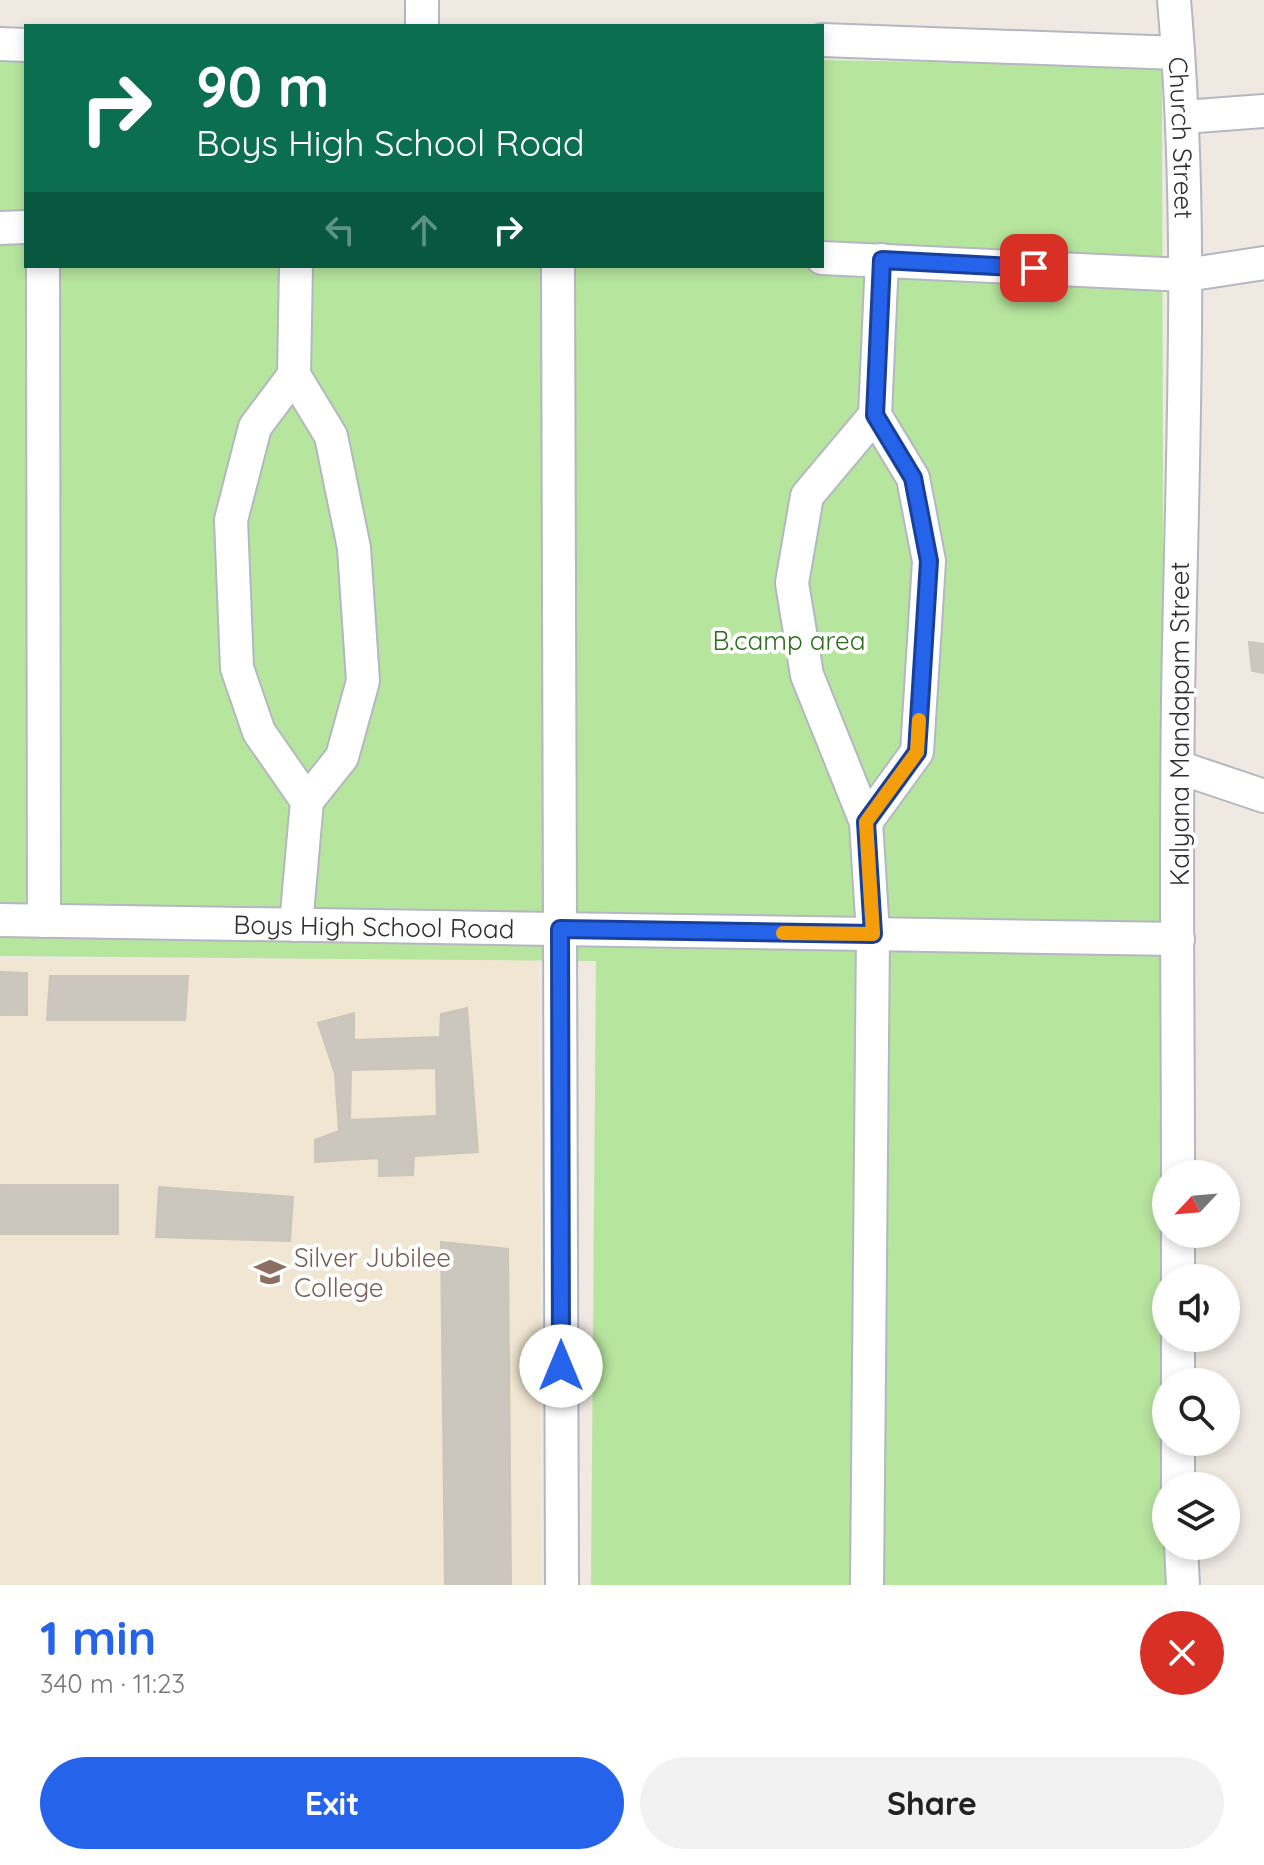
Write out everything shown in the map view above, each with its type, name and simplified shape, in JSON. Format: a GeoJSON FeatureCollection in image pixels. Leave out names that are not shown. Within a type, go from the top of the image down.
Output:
{"type":"FeatureCollection","features":[{"type":"Feature","properties":{"kind":"street"},"geometry":{"type":"LineString","coordinates":[[422,0],[422,24]]}},
{"type":"Feature","properties":{"kind":"street","name":"Church Street"},"geometry":{"type":"LineString","coordinates":[[1174,0],[1184,117],[1186,275]]}},
{"type":"Feature","properties":{"kind":"street"},"geometry":{"type":"LineString","coordinates":[[824,40],[1178,53]]}},
{"type":"Feature","properties":{"kind":"street"},"geometry":{"type":"LineString","coordinates":[[0,44],[24,45]]}},
{"type":"Feature","properties":{"kind":"street"},"geometry":{"type":"LineString","coordinates":[[1184,117],[1264,111]]}},
{"type":"Feature","properties":{"kind":"street"},"geometry":{"type":"LineString","coordinates":[[0,228],[24,227]]}},
{"type":"Feature","properties":{"kind":"street"},"geometry":{"type":"LineString","coordinates":[[824,258],[1186,275],[1264,263]]}},
{"type":"Feature","properties":{"kind":"street"},"geometry":{"type":"LineString","coordinates":[[866,822],[917,752],[929,561],[913,478],[875,415],[882,260]]}},
{"type":"Feature","properties":{"kind":"street"},"geometry":{"type":"LineString","coordinates":[[43,268],[44,921]]}},
{"type":"Feature","properties":{"kind":"street"},"geometry":{"type":"LineString","coordinates":[[296,268],[294,375],[331,436],[354,548],[363,681],[342,757],[307,801],[296,925]]}},
{"type":"Feature","properties":{"kind":"street"},"geometry":{"type":"LineString","coordinates":[[558,268],[562,1585]]}},
{"type":"Feature","properties":{"kind":"street","name":"Kalyana Mandapam Street"},"geometry":{"type":"LineString","coordinates":[[1178,1160],[1178,767],[1186,275]]}},
{"type":"Feature","properties":{"kind":"street"},"geometry":{"type":"LineString","coordinates":[[294,375],[255,427],[231,520],[237,668],[259,732],[307,801]]}},
{"type":"Feature","properties":{"kind":"street"},"geometry":{"type":"LineString","coordinates":[[867,1585],[873,934],[866,822],[807,675],[792,583],[807,496],[875,415]]}},
{"type":"Feature","properties":{"kind":"street"},"geometry":{"type":"LineString","coordinates":[[1178,767],[1264,796]]}},
{"type":"Feature","properties":{"kind":"street","name":"Boys High School Road"},"geometry":{"type":"LineString","coordinates":[[0,920],[1178,939]]}},
{"type":"Feature","properties":{"kind":"street"},"geometry":{"type":"LineString","coordinates":[[1182,1560],[1183,1585]]}},
{"type":"Feature","properties":{"kind":"shaded area","name":"Silver Jubilee College"},"geometry":{"type":"Polygon","coordinates":[[[0,959],[538,960],[541,1585],[0,1585],[0,959]]]}},
{"type":"Feature","properties":{"kind":"green space","name":"B.camp area"},"geometry":{"type":"Polygon","coordinates":[[[0,47],[24,48],[24,268],[824,268],[824,60],[1162,66],[1164,1160],[1152,1160],[1152,1248],[1164,1248],[1164,1264],[1152,1264],[1152,1352],[1165,1352],[1165,1368],[1152,1368],[1152,1456],[1165,1456],[1165,1472],[1152,1472],[1152,1560],[1165,1560],[1165,1585],[591,1585],[596,961],[0,956],[0,47]]]}},
{"type":"Feature","properties":{"kind":"building"},"geometry":{"type":"Polygon","coordinates":[[[1249,642],[1264,644],[1264,673],[1252,671],[1249,642]]]}},
{"type":"Feature","properties":{"kind":"building"},"geometry":{"type":"Polygon","coordinates":[[[0,972],[27,973],[27,1015],[0,1015],[0,972]]]}},
{"type":"Feature","properties":{"kind":"building"},"geometry":{"type":"Polygon","coordinates":[[[50,976],[188,976],[185,1020],[47,1020],[50,976]]]}},
{"type":"Feature","properties":{"kind":"building"},"geometry":{"type":"Polygon","coordinates":[[[467,1008],[478,1152],[414,1156],[413,1175],[379,1176],[379,1158],[315,1162],[315,1140],[339,1131],[335,1074],[318,1023],[354,1013],[354,1040],[440,1037],[441,1014],[467,1008]],[[436,1068],[351,1070],[350,1120],[437,1116],[436,1068]]]}},
{"type":"Feature","properties":{"kind":"building"},"geometry":{"type":"Polygon","coordinates":[[[0,1185],[118,1185],[118,1234],[0,1234],[0,1185]]]}},
{"type":"Feature","properties":{"kind":"building"},"geometry":{"type":"Polygon","coordinates":[[[159,1187],[293,1197],[290,1241],[156,1237],[159,1187]]]}},
{"type":"Feature","properties":{"kind":"building"},"geometry":{"type":"Polygon","coordinates":[[[441,1242],[508,1249],[511,1585],[445,1585],[441,1242]]]}},
{"type":"Feature","properties":{"kind":"slow traffic"},"geometry":{"type":"LineString","coordinates":[[783,933],[873,934],[866,822],[917,752],[919,720]]}},
{"type":"Feature","properties":{"kind":"place","name":"Silver Jubilee College"},"geometry":{"type":"Point","coordinates":[270,1272]}},
{"type":"Feature","properties":{"kind":"route"},"geometry":{"type":"LineString","coordinates":[[561,1366],[560,929],[873,934],[866,822],[917,752],[925,663],[929,561],[913,478],[875,415],[882,260],[1034,268]]}}]}
